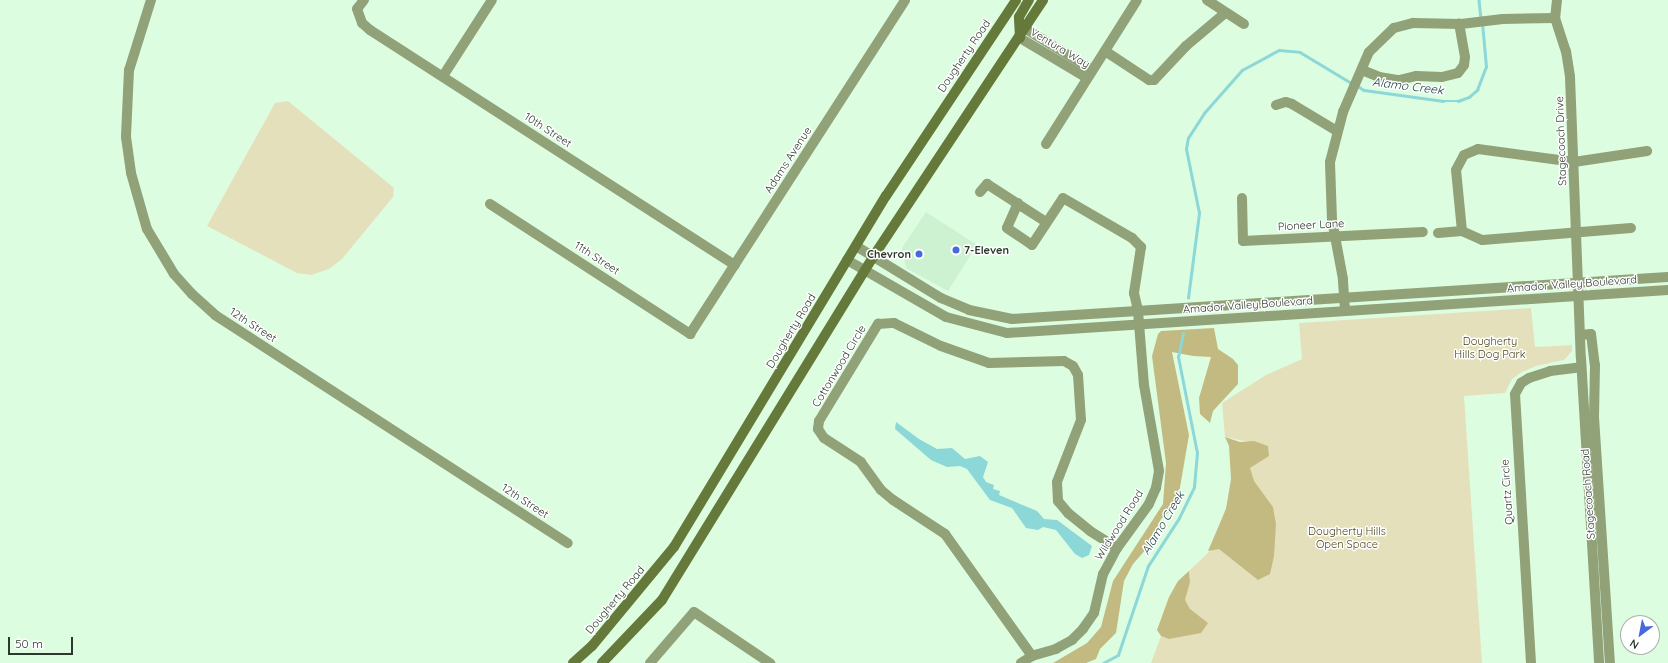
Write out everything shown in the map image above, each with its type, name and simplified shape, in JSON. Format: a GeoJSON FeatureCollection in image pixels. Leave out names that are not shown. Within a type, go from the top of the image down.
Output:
{"type":"FeatureCollection","features":[{"type":"Feature","properties":{"kind":"main road","name":"Dougherty Road"},"geometry":{"type":"LineString","coordinates":[[573,663],[592,646],[674,547],[886,196],[1016,0]]}},
{"type":"Feature","properties":{"kind":"main road"},"geometry":{"type":"LineString","coordinates":[[1020,38],[1019,17],[1029,0]]}},
{"type":"Feature","properties":{"kind":"main road"},"geometry":{"type":"LineString","coordinates":[[602,663],[662,600],[864,270],[1026,29],[1043,0]]}},
{"type":"Feature","properties":{"kind":"street","name":"12th Street"},"geometry":{"type":"LineString","coordinates":[[151,0],[129,70],[126,137],[131,173],[147,229],[174,274],[192,294],[215,315],[568,543]]}},
{"type":"Feature","properties":{"kind":"street","name":"10th Street"},"geometry":{"type":"LineString","coordinates":[[364,0],[357,9],[362,23],[370,30],[735,265]]}},
{"type":"Feature","properties":{"kind":"street"},"geometry":{"type":"LineString","coordinates":[[443,76],[492,0]]}},
{"type":"Feature","properties":{"kind":"street","name":"Adams Avenue"},"geometry":{"type":"LineString","coordinates":[[690,334],[906,0]]}},
{"type":"Feature","properties":{"kind":"street"},"geometry":{"type":"LineString","coordinates":[[1046,144],[1137,0]]}},
{"type":"Feature","properties":{"kind":"street"},"geometry":{"type":"LineString","coordinates":[[1207,0],[1244,24]]}},
{"type":"Feature","properties":{"kind":"street","name":"Stagecoach Drive"},"geometry":{"type":"LineString","coordinates":[[1558,0],[1555,18],[1566,51],[1570,77],[1579,283]]}},
{"type":"Feature","properties":{"kind":"street"},"geometry":{"type":"LineString","coordinates":[[1105,51],[1149,80],[1154,80],[1186,46],[1225,13]]}},
{"type":"Feature","properties":{"kind":"street"},"geometry":{"type":"LineString","coordinates":[[1345,310],[1335,236],[1330,162],[1337,131],[1345,108],[1369,52],[1394,28],[1413,23],[1462,24],[1503,19],[1555,18]]}},
{"type":"Feature","properties":{"kind":"street"},"geometry":{"type":"LineString","coordinates":[[1361,72],[1399,80],[1416,76],[1442,77],[1458,74],[1464,65],[1465,57],[1462,24]]}},
{"type":"Feature","properties":{"kind":"street","name":"Ventura Way"},"geometry":{"type":"LineString","coordinates":[[1026,29],[1090,74]]}},
{"type":"Feature","properties":{"kind":"street","name":"Ventura Way"},"geometry":{"type":"LineString","coordinates":[[1020,38],[1090,74]]}},
{"type":"Feature","properties":{"kind":"street"},"geometry":{"type":"LineString","coordinates":[[1276,105],[1286,102],[1292,104],[1337,131]]}},
{"type":"Feature","properties":{"kind":"street"},"geometry":{"type":"LineString","coordinates":[[1462,231],[1456,170],[1464,155],[1478,149],[1574,162],[1647,151]]}},
{"type":"Feature","properties":{"kind":"street"},"geometry":{"type":"LineString","coordinates":[[980,192],[987,184],[1018,203],[1046,222],[1032,245],[1006,228],[1018,203]]}},
{"type":"Feature","properties":{"kind":"street","name":"Wildwood Road"},"geometry":{"type":"LineString","coordinates":[[1021,663],[1032,656],[1056,649],[1072,640],[1083,629],[1094,613],[1103,574],[1117,548],[1149,504],[1156,488],[1159,471],[1144,386],[1138,311],[1134,293],[1142,247],[1132,238],[1063,198],[1046,222]]}},
{"type":"Feature","properties":{"kind":"street","name":"Pioneer Lane"},"geometry":{"type":"LineString","coordinates":[[1242,198],[1244,241],[1423,232]]}},
{"type":"Feature","properties":{"kind":"street","name":"11th Street"},"geometry":{"type":"LineString","coordinates":[[490,204],[690,334]]}},
{"type":"Feature","properties":{"kind":"street"},"geometry":{"type":"LineString","coordinates":[[1438,233],[1462,231],[1482,240],[1631,228]]}},
{"type":"Feature","properties":{"kind":"street","name":"Amador Valley Boulevard"},"geometry":{"type":"LineString","coordinates":[[856,246],[941,298],[976,312],[1012,319],[1668,277]]}},
{"type":"Feature","properties":{"kind":"street","name":"Amador Valley Boulevard"},"geometry":{"type":"LineString","coordinates":[[847,260],[946,317],[1007,333],[1668,290]]}},
{"type":"Feature","properties":{"kind":"street","name":"Stagecoach Road"},"geometry":{"type":"LineString","coordinates":[[1579,283],[1581,366],[1599,663]]}},
{"type":"Feature","properties":{"kind":"street","name":"Cottonwood Circle"},"geometry":{"type":"LineString","coordinates":[[1032,656],[945,534],[893,500],[881,490],[861,462],[824,438],[818,429],[820,421],[878,324],[894,323],[941,346],[989,363],[1064,361],[1073,366],[1078,375],[1081,420],[1057,482],[1058,501],[1068,513],[1090,531],[1117,548]]}},
{"type":"Feature","properties":{"kind":"street","name":"Stagecoach Road"},"geometry":{"type":"LineString","coordinates":[[1580,335],[1591,334],[1593,344],[1598,486],[1610,663]]}},
{"type":"Feature","properties":{"kind":"street","name":"Quartz Circle"},"geometry":{"type":"LineString","coordinates":[[1530,663],[1515,394],[1521,383],[1529,378],[1550,371],[1581,366]]}},
{"type":"Feature","properties":{"kind":"street"},"geometry":{"type":"LineString","coordinates":[[1588,487],[1598,486]]}},
{"type":"Feature","properties":{"kind":"street"},"geometry":{"type":"LineString","coordinates":[[650,663],[694,612],[770,663]]}},
{"type":"Feature","properties":{"kind":"street"},"geometry":{"type":"LineString","coordinates":[[1596,617],[1608,616]]}},
{"type":"Feature","properties":{"kind":"shaded area"},"geometry":{"type":"Polygon","coordinates":[[[926,212],[977,245],[948,291],[906,268],[902,248],[926,212]]]}},
{"type":"Feature","properties":{"kind":"shaded area"},"geometry":{"type":"Polygon","coordinates":[[[1214,328],[1218,349],[1233,359],[1238,365],[1238,384],[1213,411],[1210,423],[1200,414],[1199,398],[1211,357],[1193,356],[1172,352],[1189,435],[1178,499],[1173,508],[1161,519],[1148,547],[1133,564],[1124,581],[1116,633],[1100,649],[1096,659],[1086,663],[1053,663],[1087,643],[1101,627],[1113,581],[1163,504],[1166,463],[1152,356],[1158,334],[1161,331],[1214,328]]]}},
{"type":"Feature","properties":{"kind":"shaded area"},"geometry":{"type":"Polygon","coordinates":[[[1225,437],[1240,442],[1254,441],[1268,446],[1269,456],[1250,468],[1254,481],[1273,507],[1276,524],[1274,556],[1270,574],[1258,580],[1219,549],[1208,551],[1226,509],[1231,479],[1229,446],[1225,437]]]}},
{"type":"Feature","properties":{"kind":"shaded area"},"geometry":{"type":"Polygon","coordinates":[[[1189,571],[1190,582],[1185,600],[1190,609],[1208,623],[1201,633],[1169,639],[1161,636],[1157,630],[1169,597],[1178,581],[1189,571]]]}},
{"type":"Feature","properties":{"kind":"green space"},"geometry":{"type":"Polygon","coordinates":[[[288,101],[394,188],[393,197],[342,259],[329,269],[311,275],[297,273],[207,226],[275,103],[288,101]]]}},
{"type":"Feature","properties":{"kind":"green space","name":"Dougherty Hills Open Space"},"geometry":{"type":"Polygon","coordinates":[[[1531,308],[1535,347],[1572,345],[1572,351],[1564,360],[1536,366],[1522,372],[1512,379],[1505,393],[1464,396],[1482,663],[1151,663],[1161,636],[1169,639],[1190,609],[1184,600],[1190,582],[1189,571],[1211,550],[1249,442],[1225,437],[1222,403],[1266,375],[1302,359],[1299,323],[1531,308]]]}},
{"type":"Feature","properties":{"kind":"water"},"geometry":{"type":"Polygon","coordinates":[[[896,422],[919,439],[937,449],[952,448],[965,459],[980,456],[988,462],[983,477],[986,482],[994,485],[993,489],[1000,491],[999,495],[1037,511],[1044,519],[1057,520],[1092,546],[1089,555],[1082,558],[1075,554],[1056,530],[1043,527],[1038,530],[1026,528],[1012,508],[990,500],[967,469],[960,466],[947,467],[931,460],[895,429],[896,422]]]}},
{"type":"Feature","properties":{"kind":"waterway","name":"Alamo Creek"},"geometry":{"type":"LineString","coordinates":[[1479,0],[1481,18]]}},
{"type":"Feature","properties":{"kind":"waterway","name":"Alamo Creek"},"geometry":{"type":"LineString","coordinates":[[1358,86],[1364,90],[1443,101],[1458,101],[1469,97],[1477,90],[1486,67],[1482,23]]}},
{"type":"Feature","properties":{"kind":"waterway","name":"Alamo Creek"},"geometry":{"type":"LineString","coordinates":[[1188,298],[1199,213],[1186,149],[1188,138],[1204,113],[1242,70],[1279,50],[1300,52],[1353,84]]}},
{"type":"Feature","properties":{"kind":"waterway","name":"Alamo Creek"},"geometry":{"type":"LineString","coordinates":[[1103,663],[1118,655],[1148,566],[1179,518],[1194,487],[1197,453],[1178,357],[1183,334]]}},
{"type":"Feature","properties":{"kind":"place","name":"7-Eleven"},"geometry":{"type":"Point","coordinates":[956,250]}},
{"type":"Feature","properties":{"kind":"place","name":"Chevron"},"geometry":{"type":"Point","coordinates":[919,254]}},
{"type":"Feature","properties":{"kind":"park label","name":"Dougherty Hills Dog Park"},"geometry":{"type":"Point","coordinates":[1490,348]}}]}
